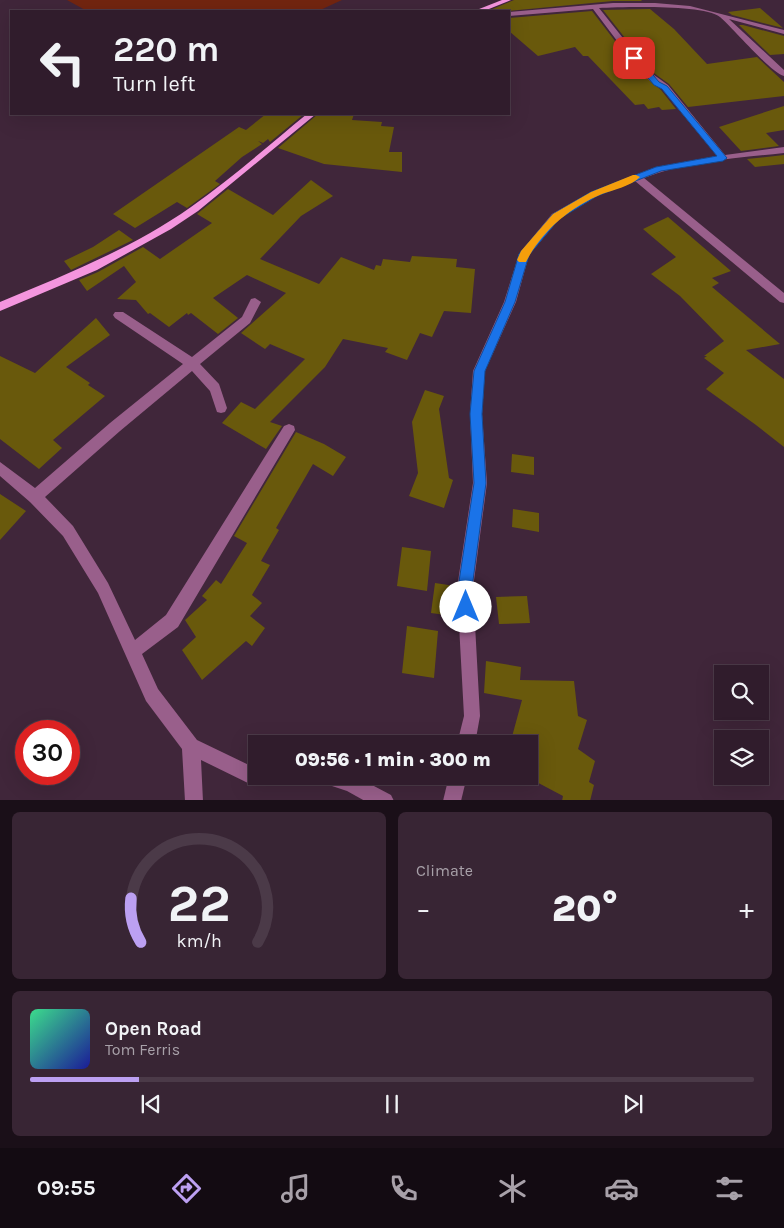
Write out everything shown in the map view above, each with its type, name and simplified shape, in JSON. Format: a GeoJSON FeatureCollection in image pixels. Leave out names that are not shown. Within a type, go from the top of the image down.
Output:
{"type":"FeatureCollection","features":[{"type":"Feature","properties":{"kind":"main road"},"geometry":{"type":"LineString","coordinates":[[481,10],[508,0]]}},
{"type":"Feature","properties":{"kind":"main road"},"geometry":{"type":"LineString","coordinates":[[0,307],[93,267],[167,227],[195,208],[311,115]]}},
{"type":"Feature","properties":{"kind":"street"},"geometry":{"type":"LineString","coordinates":[[510,14],[595,7],[676,6],[784,32]]}},
{"type":"Feature","properties":{"kind":"street"},"geometry":{"type":"LineString","coordinates":[[595,7],[604,22],[644,70],[656,84],[665,87],[723,158]]}},
{"type":"Feature","properties":{"kind":"street"},"geometry":{"type":"LineString","coordinates":[[722,16],[761,55],[784,74]]}},
{"type":"Feature","properties":{"kind":"street"},"geometry":{"type":"LineString","coordinates":[[468,735],[472,716],[465,588],[480,483],[476,414],[479,371],[510,302],[524,254],[556,216],[594,194],[636,177],[659,169],[784,150]]}},
{"type":"Feature","properties":{"kind":"street"},"geometry":{"type":"LineString","coordinates":[[636,177],[784,299]]}},
{"type":"Feature","properties":{"kind":"street"},"geometry":{"type":"LineString","coordinates":[[36,497],[115,427],[246,320],[255,302]]}},
{"type":"Feature","properties":{"kind":"street"},"geometry":{"type":"LineString","coordinates":[[119,315],[192,364],[215,388],[221,408]]}},
{"type":"Feature","properties":{"kind":"street"},"geometry":{"type":"LineString","coordinates":[[132,652],[172,622],[289,430]]}},
{"type":"Feature","properties":{"kind":"street"},"geometry":{"type":"LineString","coordinates":[[0,468],[36,497],[68,531],[103,588],[152,695],[191,746],[248,774]]}},
{"type":"Feature","properties":{"kind":"street"},"geometry":{"type":"LineString","coordinates":[[191,746],[194,800]]}},
{"type":"Feature","properties":{"kind":"street"},"geometry":{"type":"LineString","coordinates":[[354,785],[385,800]]}},
{"type":"Feature","properties":{"kind":"street"},"geometry":{"type":"LineString","coordinates":[[452,800],[456,785]]}},
{"type":"Feature","properties":{"kind":"shaded area"},"geometry":{"type":"Polygon","coordinates":[[[67,0],[342,0],[320,10],[85,10],[67,0]]]}},
{"type":"Feature","properties":{"kind":"building"},"geometry":{"type":"Polygon","coordinates":[[[514,0],[642,1],[613,1],[510,11],[490,10],[514,0]]]}},
{"type":"Feature","properties":{"kind":"building"},"geometry":{"type":"Polygon","coordinates":[[[760,8],[783,28],[732,15],[728,12],[760,8]]]}},
{"type":"Feature","properties":{"kind":"building"},"geometry":{"type":"Polygon","coordinates":[[[650,9],[674,29],[707,64],[757,57],[784,82],[784,96],[688,107],[669,84],[651,71],[603,10],[650,9]]]}},
{"type":"Feature","properties":{"kind":"building"},"geometry":{"type":"Polygon","coordinates":[[[592,11],[638,71],[661,90],[676,109],[662,110],[659,107],[648,109],[644,104],[635,105],[588,56],[583,56],[575,47],[538,56],[510,32],[510,18],[592,11]]]}},
{"type":"Feature","properties":{"kind":"building"},"geometry":{"type":"Polygon","coordinates":[[[739,25],[784,36],[784,54],[770,55],[739,25]]]}},
{"type":"Feature","properties":{"kind":"building"},"geometry":{"type":"Polygon","coordinates":[[[784,106],[784,130],[766,133],[779,146],[741,151],[719,127],[784,106]]]}},
{"type":"Feature","properties":{"kind":"building"},"geometry":{"type":"Polygon","coordinates":[[[265,115],[303,115],[270,142],[268,139],[263,143],[258,141],[262,144],[242,157],[215,181],[220,184],[187,208],[177,202],[135,228],[113,214],[239,127],[246,130],[265,115]]]}},
{"type":"Feature","properties":{"kind":"building"},"geometry":{"type":"Polygon","coordinates":[[[317,115],[354,115],[352,120],[382,122],[381,126],[394,127],[389,152],[402,152],[402,172],[324,164],[278,148],[317,115]]]}},
{"type":"Feature","properties":{"kind":"building"},"geometry":{"type":"Polygon","coordinates":[[[784,155],[784,164],[755,167],[747,159],[784,155]]]}},
{"type":"Feature","properties":{"kind":"building"},"geometry":{"type":"Polygon","coordinates":[[[311,180],[333,196],[301,216],[260,259],[319,284],[341,257],[374,270],[376,265],[381,266],[383,259],[410,262],[412,256],[457,259],[456,267],[475,269],[471,313],[444,311],[432,337],[420,333],[407,360],[385,352],[388,348],[343,339],[325,367],[270,422],[282,426],[266,449],[222,423],[241,402],[255,409],[305,359],[270,344],[265,349],[241,333],[286,293],[247,275],[213,298],[238,318],[218,334],[191,313],[188,315],[187,313],[169,327],[150,313],[148,314],[136,300],[117,299],[136,282],[124,266],[87,291],[79,280],[98,272],[143,247],[160,259],[212,223],[197,214],[228,189],[273,215],[311,180]]]}},
{"type":"Feature","properties":{"kind":"building"},"geometry":{"type":"Polygon","coordinates":[[[668,217],[731,271],[712,278],[719,283],[712,287],[780,344],[746,350],[784,379],[784,447],[706,389],[724,373],[704,358],[707,356],[704,356],[724,341],[680,296],[651,274],[676,257],[643,229],[668,217]]]}},
{"type":"Feature","properties":{"kind":"building"},"geometry":{"type":"Polygon","coordinates":[[[119,230],[133,240],[71,270],[64,261],[93,247],[119,230]]]}},
{"type":"Feature","properties":{"kind":"building"},"geometry":{"type":"Polygon","coordinates":[[[96,318],[110,335],[66,367],[105,396],[53,440],[62,448],[39,469],[0,439],[0,356],[35,373],[96,318]]]}},
{"type":"Feature","properties":{"kind":"building"},"geometry":{"type":"Polygon","coordinates":[[[425,390],[444,396],[439,409],[449,478],[453,480],[444,508],[409,496],[418,473],[412,422],[425,390]]]}},
{"type":"Feature","properties":{"kind":"building"},"geometry":{"type":"Polygon","coordinates":[[[296,432],[324,444],[346,457],[333,476],[313,464],[276,528],[279,530],[261,561],[270,565],[252,595],[262,603],[250,616],[265,628],[252,646],[246,641],[202,680],[182,650],[196,637],[185,620],[207,600],[202,596],[216,580],[221,584],[247,543],[234,536],[296,432]]]}},
{"type":"Feature","properties":{"kind":"building"},"geometry":{"type":"Polygon","coordinates":[[[512,454],[534,457],[534,475],[511,472],[512,454]]]}},
{"type":"Feature","properties":{"kind":"building"},"geometry":{"type":"Polygon","coordinates":[[[0,494],[26,511],[0,540],[0,494]]]}},
{"type":"Feature","properties":{"kind":"building"},"geometry":{"type":"Polygon","coordinates":[[[513,509],[539,513],[539,532],[512,527],[513,509]]]}},
{"type":"Feature","properties":{"kind":"building"},"geometry":{"type":"Polygon","coordinates":[[[402,547],[431,551],[427,591],[397,586],[402,547]]]}},
{"type":"Feature","properties":{"kind":"building"},"geometry":{"type":"Polygon","coordinates":[[[435,583],[455,586],[453,616],[431,613],[435,583]]]}},
{"type":"Feature","properties":{"kind":"building"},"geometry":{"type":"Polygon","coordinates":[[[527,596],[530,623],[499,624],[496,597],[527,596]]]}},
{"type":"Feature","properties":{"kind":"building"},"geometry":{"type":"Polygon","coordinates":[[[407,626],[438,631],[434,678],[402,673],[407,626]]]}},
{"type":"Feature","properties":{"kind":"building"},"geometry":{"type":"Polygon","coordinates":[[[486,661],[521,667],[520,680],[574,681],[578,716],[587,720],[578,749],[595,761],[589,782],[594,785],[590,800],[562,800],[563,796],[538,783],[538,735],[512,735],[522,700],[484,693],[486,661]]]}},
{"type":"Feature","properties":{"kind":"slow traffic"},"geometry":{"type":"LineString","coordinates":[[522,260],[524,254],[556,216],[594,194],[636,177]]}},
{"type":"Feature","properties":{"kind":"route"},"geometry":{"type":"LineString","coordinates":[[466,607],[465,588],[480,483],[476,414],[479,371],[510,302],[524,254],[556,216],[594,194],[659,169],[723,158],[665,87],[656,84],[634,58]]}}]}
